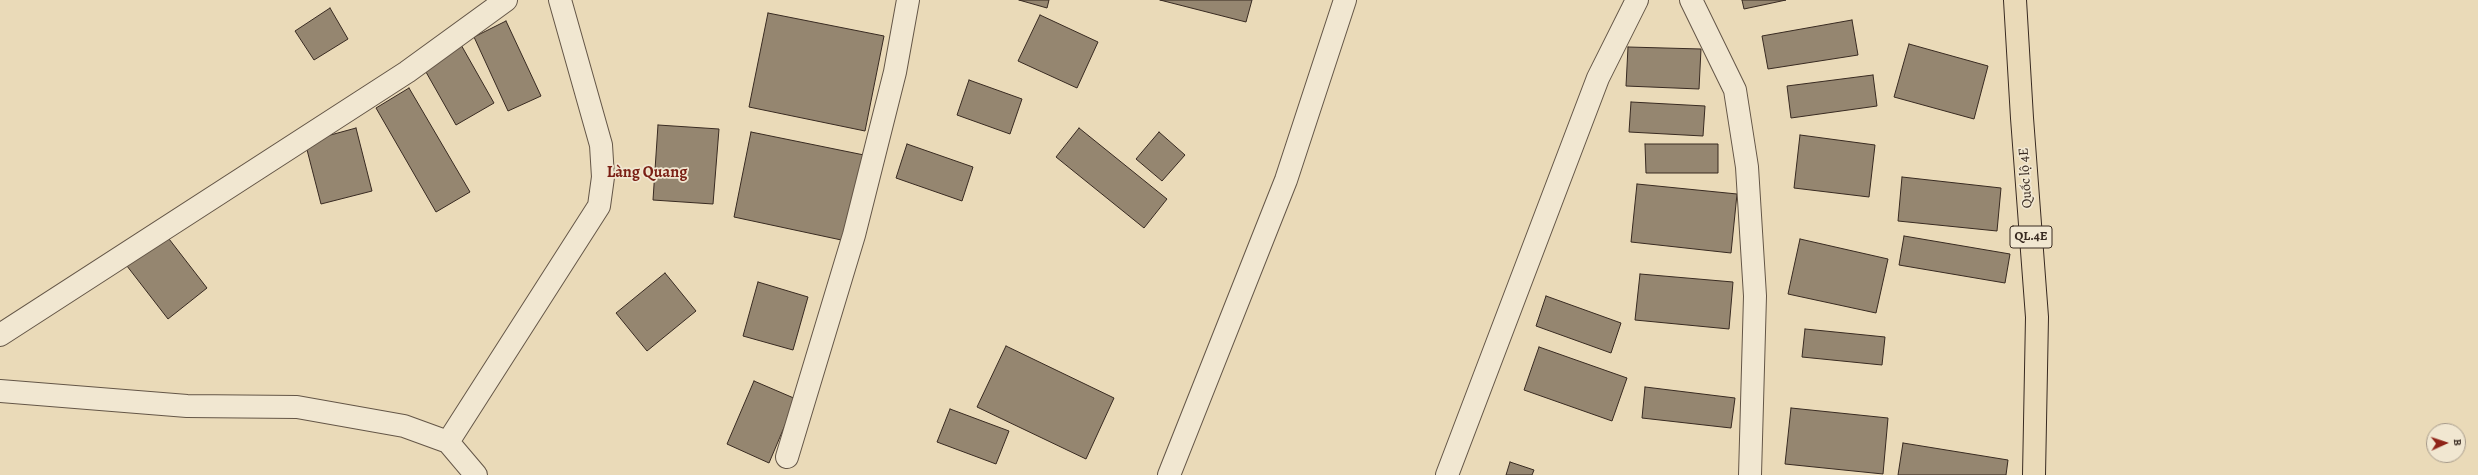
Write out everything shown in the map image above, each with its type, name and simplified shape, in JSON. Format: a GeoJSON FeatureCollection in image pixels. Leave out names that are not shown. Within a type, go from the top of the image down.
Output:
{"type":"FeatureCollection","features":[{"type":"Feature","properties":{"kind":"main road","name":"Quốc lộ 4E"},"geometry":{"type":"LineString","coordinates":[[2015,0],[2037,317],[2034,475]]}},
{"type":"Feature","properties":{"kind":"street"},"geometry":{"type":"LineString","coordinates":[[0,335],[407,72],[506,0]]}},
{"type":"Feature","properties":{"kind":"street"},"geometry":{"type":"LineString","coordinates":[[448,442],[599,206],[603,177],[601,145],[560,0]]}},
{"type":"Feature","properties":{"kind":"street"},"geometry":{"type":"LineString","coordinates":[[787,457],[854,235],[895,72],[908,0]]}},
{"type":"Feature","properties":{"kind":"street"},"geometry":{"type":"LineString","coordinates":[[1169,475],[1286,180],[1345,0]]}},
{"type":"Feature","properties":{"kind":"street"},"geometry":{"type":"LineString","coordinates":[[1447,475],[1598,78],[1637,0]]}},
{"type":"Feature","properties":{"kind":"street"},"geometry":{"type":"LineString","coordinates":[[1691,0],[1735,90],[1747,167],[1755,296],[1750,475]]}},
{"type":"Feature","properties":{"kind":"street"},"geometry":{"type":"LineString","coordinates":[[0,391],[187,406],[297,407],[404,426],[448,442],[476,475]]}},
{"type":"Feature","properties":{"kind":"building"},"geometry":{"type":"Polygon","coordinates":[[[1019,0],[1049,0],[1047,8],[1019,0]]]}},
{"type":"Feature","properties":{"kind":"building"},"geometry":{"type":"Polygon","coordinates":[[[1160,0],[1252,0],[1246,22],[1160,0]]]}},
{"type":"Feature","properties":{"kind":"building"},"geometry":{"type":"Polygon","coordinates":[[[1742,0],[1786,0],[1744,9],[1742,0]]]}},
{"type":"Feature","properties":{"kind":"building"},"geometry":{"type":"Polygon","coordinates":[[[330,8],[348,39],[314,60],[295,31],[330,8]]]}},
{"type":"Feature","properties":{"kind":"building"},"geometry":{"type":"Polygon","coordinates":[[[768,13],[884,36],[865,131],[749,107],[768,13]]]}},
{"type":"Feature","properties":{"kind":"building"},"geometry":{"type":"Polygon","coordinates":[[[1040,15],[1098,42],[1077,88],[1018,61],[1040,15]]]}},
{"type":"Feature","properties":{"kind":"building"},"geometry":{"type":"Polygon","coordinates":[[[1852,20],[1858,55],[1768,69],[1762,36],[1852,20]]]}},
{"type":"Feature","properties":{"kind":"building"},"geometry":{"type":"Polygon","coordinates":[[[506,21],[541,96],[508,111],[474,37],[506,21]]]}},
{"type":"Feature","properties":{"kind":"building"},"geometry":{"type":"Polygon","coordinates":[[[460,43],[494,103],[456,125],[422,65],[460,43]]]}},
{"type":"Feature","properties":{"kind":"building"},"geometry":{"type":"Polygon","coordinates":[[[1909,44],[1988,66],[1974,119],[1894,97],[1909,44]]]}},
{"type":"Feature","properties":{"kind":"building"},"geometry":{"type":"Polygon","coordinates":[[[1628,47],[1701,49],[1699,89],[1626,86],[1628,47]]]}},
{"type":"Feature","properties":{"kind":"building"},"geometry":{"type":"Polygon","coordinates":[[[1873,75],[1877,106],[1791,118],[1787,86],[1873,75]]]}},
{"type":"Feature","properties":{"kind":"building"},"geometry":{"type":"Polygon","coordinates":[[[969,80],[1022,99],[1010,134],[957,115],[969,80]]]}},
{"type":"Feature","properties":{"kind":"building"},"geometry":{"type":"Polygon","coordinates":[[[409,88],[470,192],[436,212],[376,108],[409,88]]]}},
{"type":"Feature","properties":{"kind":"building"},"geometry":{"type":"Polygon","coordinates":[[[1631,102],[1705,106],[1703,136],[1629,132],[1631,102]]]}},
{"type":"Feature","properties":{"kind":"building"},"geometry":{"type":"Polygon","coordinates":[[[658,125],[719,129],[713,204],[653,200],[658,125]]]}},
{"type":"Feature","properties":{"kind":"building"},"geometry":{"type":"Polygon","coordinates":[[[356,128],[372,191],[321,204],[305,142],[356,128]]]}},
{"type":"Feature","properties":{"kind":"building"},"geometry":{"type":"Polygon","coordinates":[[[1079,128],[1167,199],[1144,228],[1056,157],[1079,128]]]}},
{"type":"Feature","properties":{"kind":"building"},"geometry":{"type":"Polygon","coordinates":[[[751,132],[864,155],[846,241],[734,217],[751,132]]]}},
{"type":"Feature","properties":{"kind":"building"},"geometry":{"type":"Polygon","coordinates":[[[1159,132],[1185,155],[1162,181],[1136,159],[1159,132]]]}},
{"type":"Feature","properties":{"kind":"building"},"geometry":{"type":"Polygon","coordinates":[[[1800,135],[1875,145],[1869,197],[1794,188],[1800,135]]]}},
{"type":"Feature","properties":{"kind":"building"},"geometry":{"type":"Polygon","coordinates":[[[907,144],[973,167],[962,201],[896,178],[907,144]]]}},
{"type":"Feature","properties":{"kind":"building"},"geometry":{"type":"Polygon","coordinates":[[[1645,144],[1718,144],[1718,173],[1646,173],[1645,144]]]}},
{"type":"Feature","properties":{"kind":"building"},"geometry":{"type":"Polygon","coordinates":[[[1902,177],[2001,188],[1997,231],[1898,221],[1902,177]]]}},
{"type":"Feature","properties":{"kind":"building"},"geometry":{"type":"Polygon","coordinates":[[[1637,184],[1737,194],[1731,253],[1631,242],[1637,184]]]}},
{"type":"Feature","properties":{"kind":"building"},"geometry":{"type":"Polygon","coordinates":[[[159,226],[207,288],[168,319],[120,257],[159,226]]]}},
{"type":"Feature","properties":{"kind":"building"},"geometry":{"type":"Polygon","coordinates":[[[1904,236],[2010,254],[2005,283],[1899,265],[1904,236]]]}},
{"type":"Feature","properties":{"kind":"building"},"geometry":{"type":"Polygon","coordinates":[[[1800,239],[1888,259],[1876,313],[1788,294],[1800,239]]]}},
{"type":"Feature","properties":{"kind":"building"},"geometry":{"type":"Polygon","coordinates":[[[665,273],[696,311],[647,351],[616,313],[665,273]]]}},
{"type":"Feature","properties":{"kind":"building"},"geometry":{"type":"Polygon","coordinates":[[[1640,274],[1733,282],[1729,329],[1635,320],[1640,274]]]}},
{"type":"Feature","properties":{"kind":"building"},"geometry":{"type":"Polygon","coordinates":[[[758,282],[808,297],[793,350],[743,336],[758,282]]]}},
{"type":"Feature","properties":{"kind":"building"},"geometry":{"type":"Polygon","coordinates":[[[1546,296],[1621,323],[1611,353],[1536,326],[1546,296]]]}},
{"type":"Feature","properties":{"kind":"building"},"geometry":{"type":"Polygon","coordinates":[[[1805,329],[1885,337],[1882,365],[1802,357],[1805,329]]]}},
{"type":"Feature","properties":{"kind":"building"},"geometry":{"type":"Polygon","coordinates":[[[1006,346],[1114,398],[1086,459],[977,407],[1006,346]]]}},
{"type":"Feature","properties":{"kind":"building"},"geometry":{"type":"Polygon","coordinates":[[[1539,347],[1627,378],[1612,421],[1524,390],[1539,347]]]}},
{"type":"Feature","properties":{"kind":"building"},"geometry":{"type":"Polygon","coordinates":[[[754,381],[796,399],[769,463],[727,444],[754,381]]]}},
{"type":"Feature","properties":{"kind":"building"},"geometry":{"type":"Polygon","coordinates":[[[1645,387],[1735,398],[1731,428],[1642,418],[1645,387]]]}},
{"type":"Feature","properties":{"kind":"building"},"geometry":{"type":"Polygon","coordinates":[[[1791,408],[1888,418],[1883,474],[1785,464],[1791,408]]]}},
{"type":"Feature","properties":{"kind":"building"},"geometry":{"type":"Polygon","coordinates":[[[950,409],[1009,431],[996,464],[937,442],[950,409]]]}},
{"type":"Feature","properties":{"kind":"building"},"geometry":{"type":"Polygon","coordinates":[[[1903,443],[2008,460],[2006,475],[1898,475],[1903,443]]]}},
{"type":"Feature","properties":{"kind":"building"},"geometry":{"type":"Polygon","coordinates":[[[1510,462],[1534,470],[1532,475],[1506,475],[1510,462]]]}},
{"type":"Feature","properties":{"kind":"district","name":"Làng Quang"},"geometry":{"type":"Point","coordinates":[647,173]}}]}
